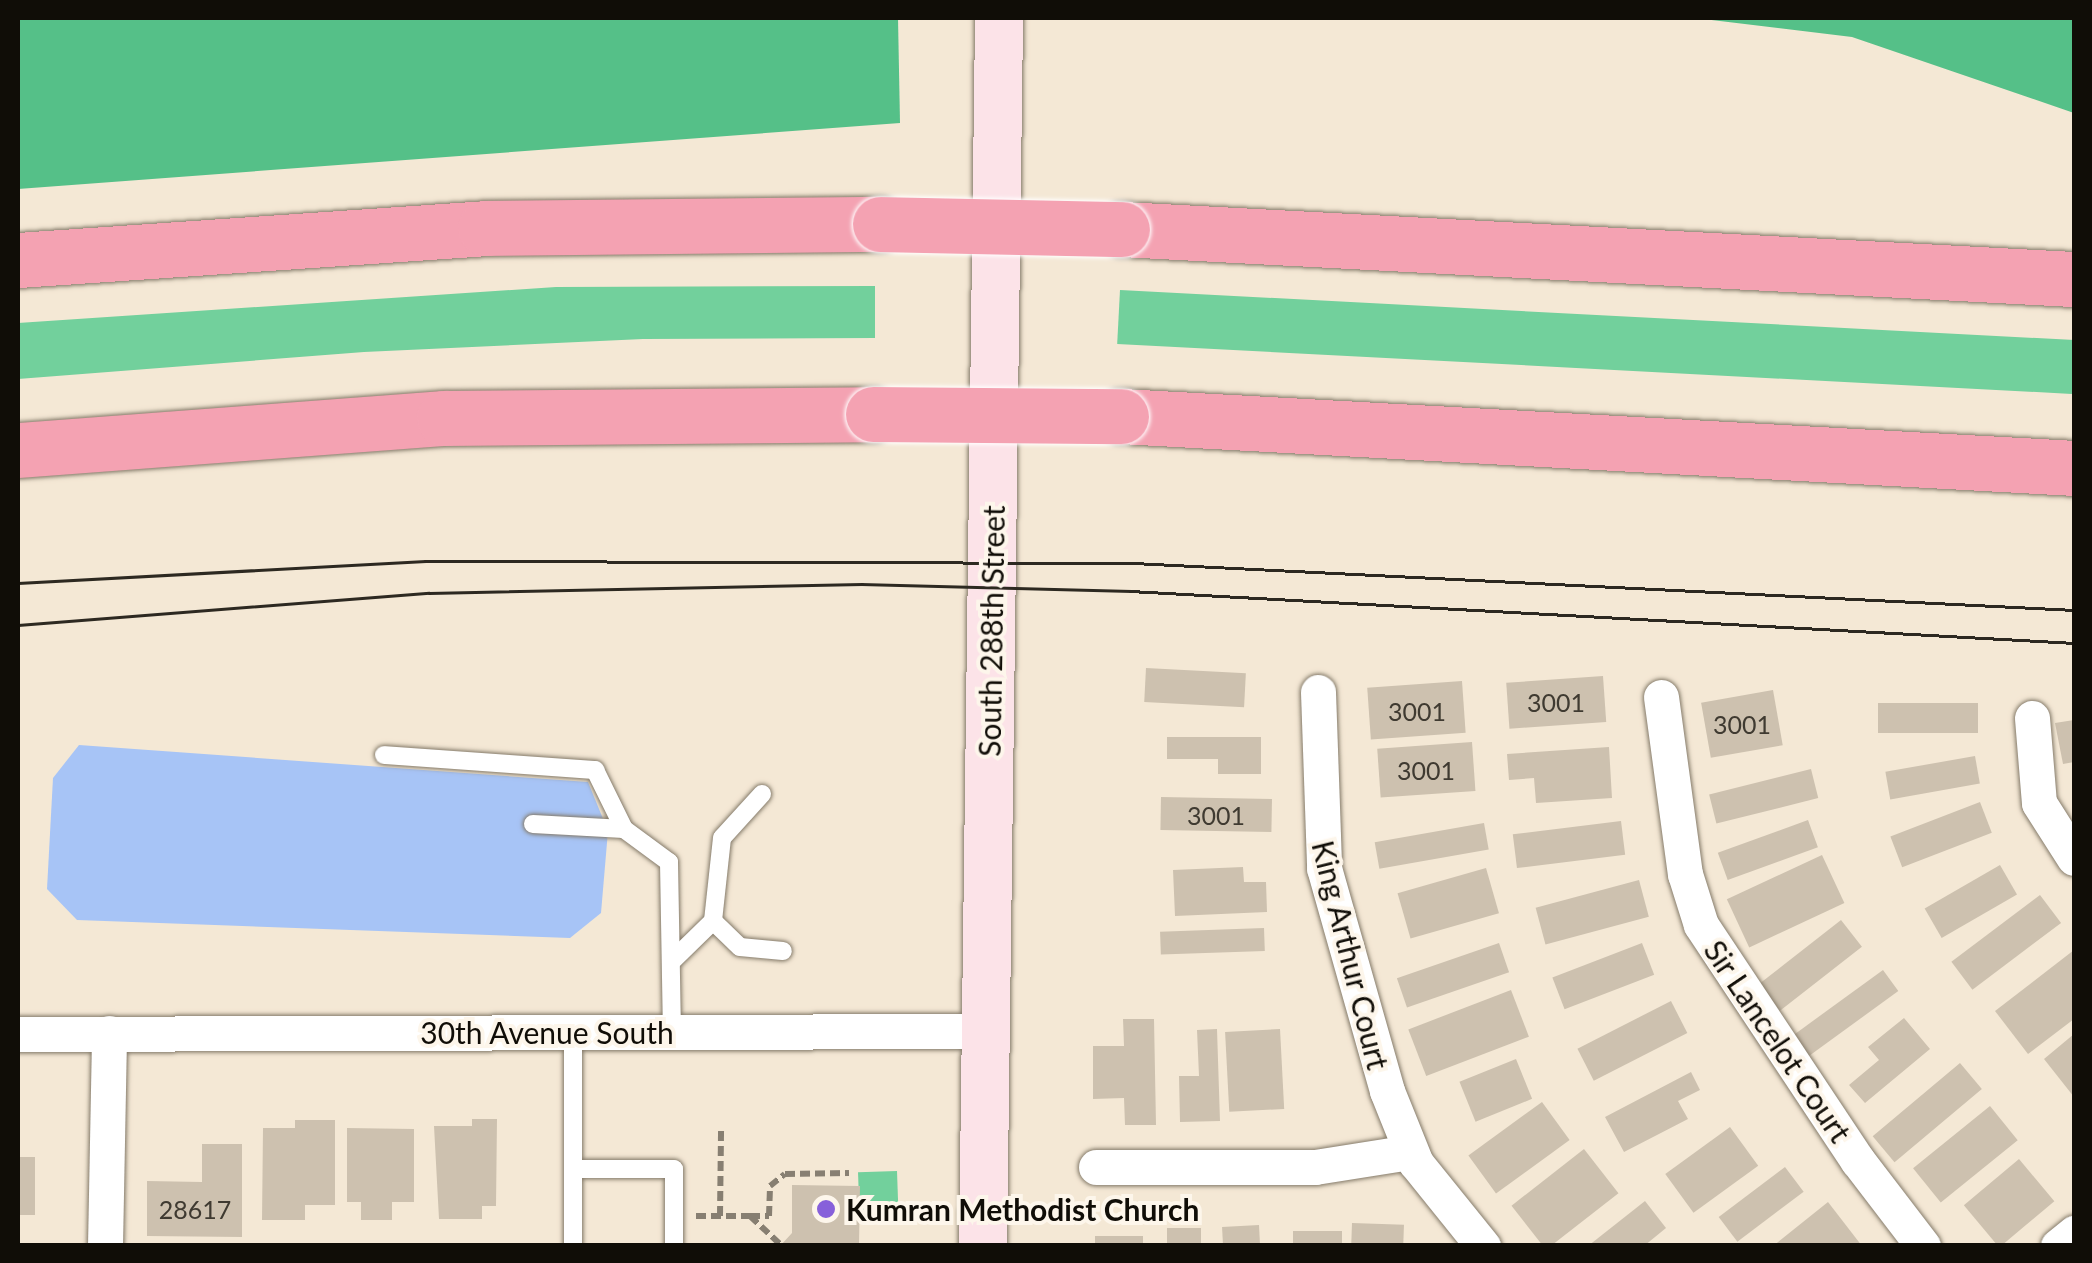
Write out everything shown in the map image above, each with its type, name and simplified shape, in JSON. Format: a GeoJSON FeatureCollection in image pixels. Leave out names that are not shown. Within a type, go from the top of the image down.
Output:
{"type":"FeatureCollection","features":[{"type":"Feature","properties":{"kind":"highway"},"geometry":{"type":"LineString","coordinates":[[18,260],[196,243],[485,228],[880,224],[1122,228],[2074,279]]}},
{"type":"Feature","properties":{"kind":"highway"},"geometry":{"type":"LineString","coordinates":[[18,450],[444,418],[1122,416],[2074,468]]}},
{"type":"Feature","properties":{"kind":"main road","name":"South 288th Street"},"geometry":{"type":"LineString","coordinates":[[983,1246],[999,18]]}},
{"type":"Feature","properties":{"kind":"street","name":"King Arthur Court"},"geometry":{"type":"LineString","coordinates":[[1318,692],[1324,868],[1386,1091],[1410,1152],[1483,1246]]}},
{"type":"Feature","properties":{"kind":"street","name":"Sir Lancelot Court"},"geometry":{"type":"LineString","coordinates":[[1662,697],[1685,874],[1701,925],[1858,1160],[1923,1246]]}},
{"type":"Feature","properties":{"kind":"street"},"geometry":{"type":"LineString","coordinates":[[2032,718],[2039,803],[2074,858]]}},
{"type":"Feature","properties":{"kind":"street","name":"30th Avenue South"},"geometry":{"type":"LineString","coordinates":[[18,1034],[986,1031]]}},
{"type":"Feature","properties":{"kind":"street"},"geometry":{"type":"LineString","coordinates":[[104,1246],[109,1033]]}},
{"type":"Feature","properties":{"kind":"street"},"geometry":{"type":"LineString","coordinates":[[1096,1167],[1315,1167],[1410,1152]]}},
{"type":"Feature","properties":{"kind":"street"},"geometry":{"type":"LineString","coordinates":[[2058,1246],[2074,1233]]}},
{"type":"Feature","properties":{"kind":"lane"},"geometry":{"type":"LineString","coordinates":[[384,755],[595,770],[624,829],[668,862],[672,1032]]}},
{"type":"Feature","properties":{"kind":"lane"},"geometry":{"type":"LineString","coordinates":[[671,962],[713,921],[722,838],[762,794]]}},
{"type":"Feature","properties":{"kind":"lane"},"geometry":{"type":"LineString","coordinates":[[533,824],[624,829]]}},
{"type":"Feature","properties":{"kind":"lane"},"geometry":{"type":"LineString","coordinates":[[713,921],[740,948],[783,951]]}},
{"type":"Feature","properties":{"kind":"lane"},"geometry":{"type":"LineString","coordinates":[[573,1032],[573,1246]]}},
{"type":"Feature","properties":{"kind":"lane"},"geometry":{"type":"LineString","coordinates":[[573,1169],[674,1169],[674,1246]]}},
{"type":"Feature","properties":{"kind":"path"},"geometry":{"type":"LineString","coordinates":[[720,1216],[721,1130]]}},
{"type":"Feature","properties":{"kind":"path"},"geometry":{"type":"LineString","coordinates":[[674,1216],[769,1216],[770,1186],[785,1174],[850,1173]]}},
{"type":"Feature","properties":{"kind":"path"},"geometry":{"type":"LineString","coordinates":[[750,1216],[781,1245]]}},
{"type":"Feature","properties":{"kind":"green space"},"geometry":{"type":"Polygon","coordinates":[[[18,18],[898,18],[900,123],[18,189],[18,18]]]}},
{"type":"Feature","properties":{"kind":"green space"},"geometry":{"type":"Polygon","coordinates":[[[1695,18],[2074,18],[2074,113],[1852,37],[1695,18]]]}},
{"type":"Feature","properties":{"kind":"green space"},"geometry":{"type":"Polygon","coordinates":[[[875,286],[875,338],[643,339],[364,352],[18,379],[18,323],[556,287],[875,286]]]}},
{"type":"Feature","properties":{"kind":"green space"},"geometry":{"type":"Polygon","coordinates":[[[1120,290],[2074,340],[2072,394],[1117,344],[1120,290]]]}},
{"type":"Feature","properties":{"kind":"green space"},"geometry":{"type":"Polygon","coordinates":[[[897,1171],[899,1217],[860,1218],[858,1172],[897,1171]]]}},
{"type":"Feature","properties":{"kind":"water"},"geometry":{"type":"Polygon","coordinates":[[[79,745],[588,782],[608,831],[601,913],[570,938],[77,920],[47,889],[53,778],[79,745]]]}},
{"type":"Feature","properties":{"kind":"building"},"geometry":{"type":"Polygon","coordinates":[[[1146,668],[1246,673],[1244,707],[1144,702],[1146,668]]]}},
{"type":"Feature","properties":{"kind":"building"},"geometry":{"type":"Polygon","coordinates":[[[1603,676],[1606,722],[1509,729],[1506,683],[1603,676]]]}},
{"type":"Feature","properties":{"kind":"building"},"geometry":{"type":"Polygon","coordinates":[[[1462,681],[1466,733],[1371,740],[1367,688],[1462,681]]]}},
{"type":"Feature","properties":{"kind":"building"},"geometry":{"type":"Polygon","coordinates":[[[1773,690],[1783,745],[1711,758],[1701,703],[1773,690]]]}},
{"type":"Feature","properties":{"kind":"building"},"geometry":{"type":"Polygon","coordinates":[[[1878,703],[1978,703],[1978,733],[1878,733],[1878,703]]]}},
{"type":"Feature","properties":{"kind":"building"},"geometry":{"type":"Polygon","coordinates":[[[2074,720],[2074,762],[2063,764],[2055,723],[2074,720]]]}},
{"type":"Feature","properties":{"kind":"building"},"geometry":{"type":"Polygon","coordinates":[[[1167,737],[1261,737],[1261,774],[1218,774],[1218,759],[1167,759],[1167,737]]]}},
{"type":"Feature","properties":{"kind":"building"},"geometry":{"type":"Polygon","coordinates":[[[1472,742],[1475,791],[1381,798],[1377,749],[1472,742]]]}},
{"type":"Feature","properties":{"kind":"building"},"geometry":{"type":"Polygon","coordinates":[[[1609,747],[1612,798],[1536,803],[1534,778],[1509,780],[1507,754],[1609,747]]]}},
{"type":"Feature","properties":{"kind":"building"},"geometry":{"type":"Polygon","coordinates":[[[1975,756],[1980,784],[1890,799],[1885,772],[1975,756]]]}},
{"type":"Feature","properties":{"kind":"building"},"geometry":{"type":"Polygon","coordinates":[[[1811,769],[1818,798],[1716,824],[1709,794],[1811,769]]]}},
{"type":"Feature","properties":{"kind":"building"},"geometry":{"type":"Polygon","coordinates":[[[1161,797],[1272,799],[1271,832],[1160,830],[1161,797]]]}},
{"type":"Feature","properties":{"kind":"building"},"geometry":{"type":"Polygon","coordinates":[[[1980,802],[1992,833],[1902,867],[1890,836],[1980,802]]]}},
{"type":"Feature","properties":{"kind":"building"},"geometry":{"type":"Polygon","coordinates":[[[1808,820],[1818,847],[1728,880],[1718,853],[1808,820]]]}},
{"type":"Feature","properties":{"kind":"building"},"geometry":{"type":"Polygon","coordinates":[[[1621,821],[1625,855],[1517,868],[1513,834],[1621,821]]]}},
{"type":"Feature","properties":{"kind":"building"},"geometry":{"type":"Polygon","coordinates":[[[1484,823],[1489,850],[1379,869],[1375,842],[1484,823]]]}},
{"type":"Feature","properties":{"kind":"building"},"geometry":{"type":"Polygon","coordinates":[[[1822,855],[1844,903],[1749,947],[1727,899],[1822,855]]]}},
{"type":"Feature","properties":{"kind":"building"},"geometry":{"type":"Polygon","coordinates":[[[2000,865],[2017,894],[1942,938],[1925,908],[2000,865]]]}},
{"type":"Feature","properties":{"kind":"building"},"geometry":{"type":"Polygon","coordinates":[[[1243,867],[1244,882],[1266,882],[1267,912],[1175,916],[1173,870],[1243,867]]]}},
{"type":"Feature","properties":{"kind":"building"},"geometry":{"type":"Polygon","coordinates":[[[1486,868],[1499,913],[1411,939],[1398,893],[1486,868]]]}},
{"type":"Feature","properties":{"kind":"building"},"geometry":{"type":"Polygon","coordinates":[[[1639,880],[1649,917],[1545,944],[1536,908],[1639,880]]]}},
{"type":"Feature","properties":{"kind":"building"},"geometry":{"type":"Polygon","coordinates":[[[2040,895],[2061,923],[1972,990],[1951,962],[2040,895]]]}},
{"type":"Feature","properties":{"kind":"building"},"geometry":{"type":"Polygon","coordinates":[[[1841,920],[1862,947],[1780,1011],[1759,984],[1841,920]]]}},
{"type":"Feature","properties":{"kind":"building"},"geometry":{"type":"Polygon","coordinates":[[[1264,928],[1265,951],[1161,955],[1160,932],[1264,928]]]}},
{"type":"Feature","properties":{"kind":"building"},"geometry":{"type":"Polygon","coordinates":[[[1499,943],[1509,972],[1407,1007],[1397,978],[1499,943]]]}},
{"type":"Feature","properties":{"kind":"building"},"geometry":{"type":"Polygon","coordinates":[[[1642,943],[1654,975],[1565,1009],[1552,977],[1642,943]]]}},
{"type":"Feature","properties":{"kind":"building"},"geometry":{"type":"Polygon","coordinates":[[[2074,950],[2074,1019],[2028,1054],[1995,1011],[2074,950]]]}},
{"type":"Feature","properties":{"kind":"building"},"geometry":{"type":"Polygon","coordinates":[[[1883,970],[1898,991],[1807,1057],[1792,1036],[1883,970]]]}},
{"type":"Feature","properties":{"kind":"building"},"geometry":{"type":"Polygon","coordinates":[[[1511,990],[1529,1037],[1426,1076],[1408,1029],[1511,990]]]}},
{"type":"Feature","properties":{"kind":"building"},"geometry":{"type":"Polygon","coordinates":[[[1671,1001],[1687,1033],[1594,1081],[1577,1049],[1671,1001]]]}},
{"type":"Feature","properties":{"kind":"building"},"geometry":{"type":"Polygon","coordinates":[[[1904,1018],[1930,1049],[1865,1103],[1849,1085],[1879,1060],[1868,1047],[1904,1018]]]}},
{"type":"Feature","properties":{"kind":"building"},"geometry":{"type":"Polygon","coordinates":[[[1123,1019],[1154,1019],[1156,1125],[1125,1125],[1124,1098],[1093,1099],[1093,1046],[1124,1046],[1123,1019]]]}},
{"type":"Feature","properties":{"kind":"building"},"geometry":{"type":"Polygon","coordinates":[[[1217,1029],[1220,1121],[1180,1122],[1179,1076],[1199,1076],[1197,1030],[1217,1029]]]}},
{"type":"Feature","properties":{"kind":"building"},"geometry":{"type":"Polygon","coordinates":[[[1280,1029],[1284,1109],[1229,1112],[1225,1032],[1280,1029]]]}},
{"type":"Feature","properties":{"kind":"building"},"geometry":{"type":"Polygon","coordinates":[[[2074,1034],[2074,1097],[2044,1059],[2074,1034]]]}},
{"type":"Feature","properties":{"kind":"building"},"geometry":{"type":"Polygon","coordinates":[[[1516,1059],[1532,1099],[1476,1122],[1459,1082],[1516,1059]]]}},
{"type":"Feature","properties":{"kind":"building"},"geometry":{"type":"Polygon","coordinates":[[[1960,1063],[1982,1089],[1895,1162],[1873,1136],[1960,1063]]]}},
{"type":"Feature","properties":{"kind":"building"},"geometry":{"type":"Polygon","coordinates":[[[1691,1072],[1700,1090],[1678,1101],[1688,1119],[1624,1152],[1605,1117],[1691,1072]]]}},
{"type":"Feature","properties":{"kind":"building"},"geometry":{"type":"Polygon","coordinates":[[[1542,1102],[1570,1140],[1496,1194],[1468,1155],[1542,1102]]]}},
{"type":"Feature","properties":{"kind":"building"},"geometry":{"type":"Polygon","coordinates":[[[1990,1106],[2018,1140],[1941,1202],[1913,1168],[1990,1106]]]}},
{"type":"Feature","properties":{"kind":"building"},"geometry":{"type":"Polygon","coordinates":[[[472,1119],[497,1119],[496,1206],[482,1206],[482,1219],[439,1219],[434,1126],[472,1126],[472,1119]]]}},
{"type":"Feature","properties":{"kind":"building"},"geometry":{"type":"Polygon","coordinates":[[[295,1120],[335,1120],[335,1205],[305,1205],[305,1220],[262,1220],[263,1128],[295,1128],[295,1120]]]}},
{"type":"Feature","properties":{"kind":"building"},"geometry":{"type":"Polygon","coordinates":[[[1730,1127],[1758,1166],[1693,1213],[1665,1174],[1730,1127]]]}},
{"type":"Feature","properties":{"kind":"building"},"geometry":{"type":"Polygon","coordinates":[[[347,1128],[414,1129],[414,1202],[392,1202],[392,1220],[361,1220],[361,1202],[347,1202],[347,1128]]]}},
{"type":"Feature","properties":{"kind":"building"},"geometry":{"type":"Polygon","coordinates":[[[202,1144],[242,1144],[242,1237],[147,1236],[147,1181],[202,1182],[202,1144]]]}},
{"type":"Feature","properties":{"kind":"building"},"geometry":{"type":"Polygon","coordinates":[[[1584,1149],[1618,1193],[1551,1246],[1543,1246],[1512,1206],[1584,1149]]]}},
{"type":"Feature","properties":{"kind":"building"},"geometry":{"type":"Polygon","coordinates":[[[18,1157],[35,1157],[35,1215],[18,1215],[18,1157]]]}},
{"type":"Feature","properties":{"kind":"building"},"geometry":{"type":"Polygon","coordinates":[[[2019,1159],[2054,1201],[2001,1246],[1964,1205],[2019,1159]]]}},
{"type":"Feature","properties":{"kind":"building"},"geometry":{"type":"Polygon","coordinates":[[[1785,1167],[1804,1192],[1737,1242],[1719,1217],[1785,1167]]]}},
{"type":"Feature","properties":{"kind":"building","name":"Kumran Methodist Church"},"geometry":{"type":"Polygon","coordinates":[[[792,1185],[860,1186],[859,1246],[780,1246],[792,1233],[792,1185]]]}},
{"type":"Feature","properties":{"kind":"building"},"geometry":{"type":"Polygon","coordinates":[[[1645,1201],[1666,1228],[1644,1246],[1588,1246],[1645,1201]]]}},
{"type":"Feature","properties":{"kind":"building"},"geometry":{"type":"Polygon","coordinates":[[[1828,1202],[1862,1246],[1773,1246],[1828,1202]]]}},
{"type":"Feature","properties":{"kind":"building"},"geometry":{"type":"Polygon","coordinates":[[[1352,1223],[1404,1225],[1403,1246],[1351,1246],[1352,1223]]]}},
{"type":"Feature","properties":{"kind":"building"},"geometry":{"type":"Polygon","coordinates":[[[1259,1225],[1260,1246],[1223,1246],[1222,1227],[1259,1225]]]}},
{"type":"Feature","properties":{"kind":"building"},"geometry":{"type":"Polygon","coordinates":[[[1167,1228],[1201,1228],[1201,1246],[1167,1246],[1167,1228]]]}},
{"type":"Feature","properties":{"kind":"building"},"geometry":{"type":"Polygon","coordinates":[[[1293,1231],[1342,1231],[1342,1246],[1293,1246],[1293,1231]]]}},
{"type":"Feature","properties":{"kind":"building"},"geometry":{"type":"Polygon","coordinates":[[[1095,1236],[1143,1236],[1143,1246],[1095,1246],[1095,1236]]]}},
{"type":"Feature","properties":{"kind":"tram line"},"geometry":{"type":"LineString","coordinates":[[18,583],[425,561],[1134,563],[2074,610]]}},
{"type":"Feature","properties":{"kind":"tram line"},"geometry":{"type":"LineString","coordinates":[[18,625],[429,593],[862,584],[1130,591],[2074,643]]}},
{"type":"Feature","properties":{"kind":"place","name":"Kumran Methodist Church"},"geometry":{"type":"Point","coordinates":[826,1209]}}]}
